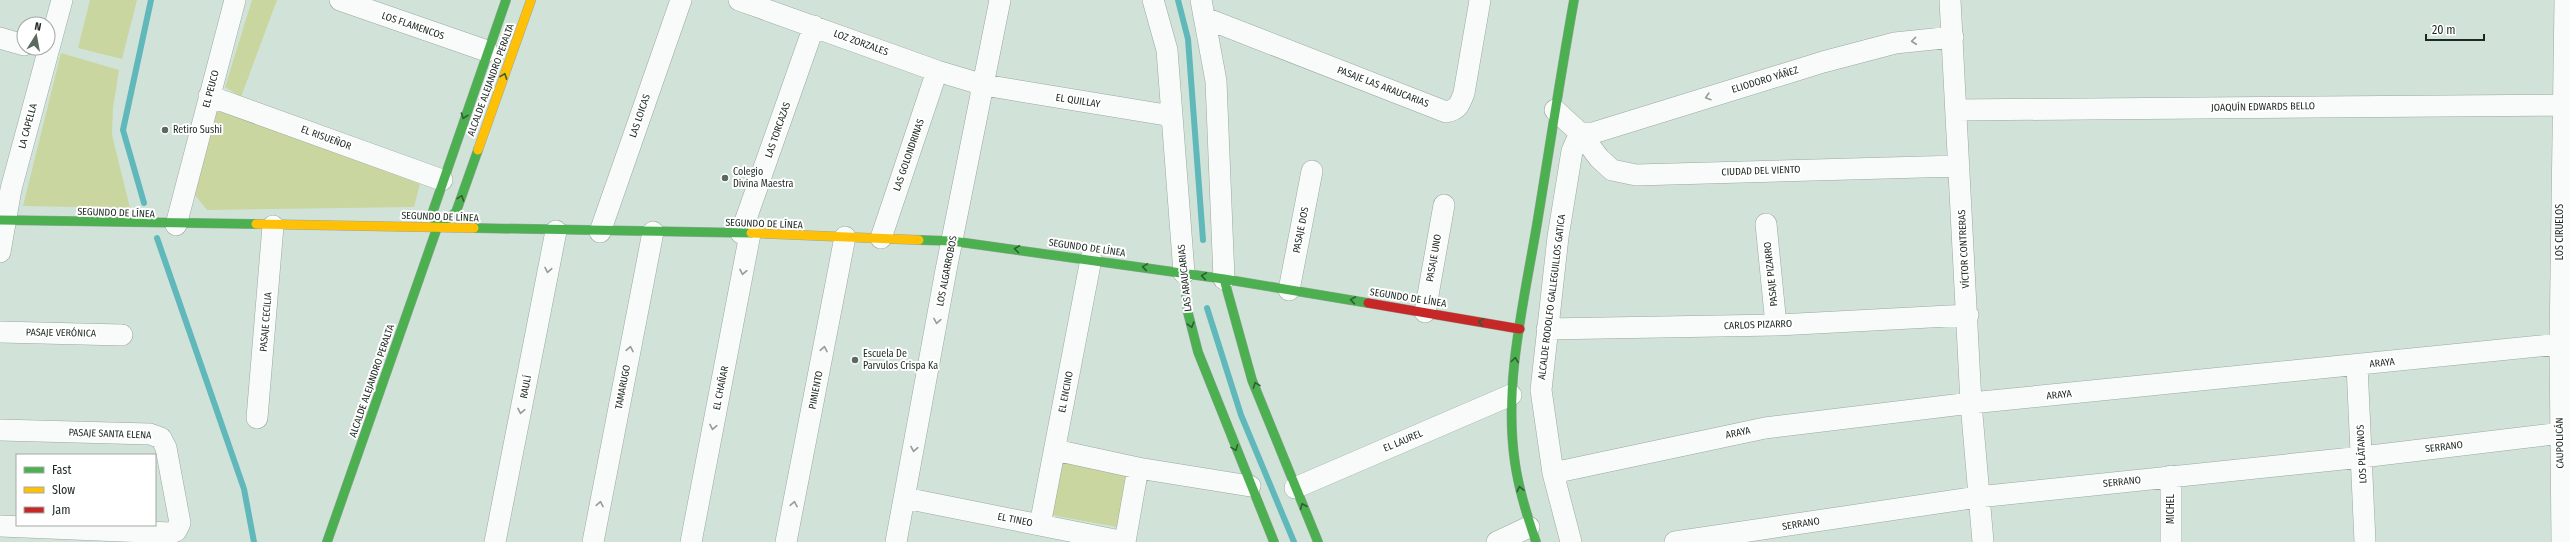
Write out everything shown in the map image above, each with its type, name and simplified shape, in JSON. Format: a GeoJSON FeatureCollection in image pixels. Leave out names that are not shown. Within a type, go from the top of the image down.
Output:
{"type":"FeatureCollection","features":[{"type":"Feature","properties":{"kind":"street","name":"LA CAPELLA"},"geometry":{"type":"LineString","coordinates":[[56,16],[62,0]]}},
{"type":"Feature","properties":{"kind":"street","name":"EL PEUCO"},"geometry":{"type":"LineString","coordinates":[[176,225],[235,0]]}},
{"type":"Feature","properties":{"kind":"street","name":"LOS FLAMENCOS"},"geometry":{"type":"LineString","coordinates":[[340,0],[487,51]]}},
{"type":"Feature","properties":{"kind":"street","name":"ALCALDE ALEJANDRO PERALTA"},"geometry":{"type":"LineString","coordinates":[[437,228],[433,210],[442,180],[506,0]]}},
{"type":"Feature","properties":{"kind":"street","name":"ALCALDE ALEJANDRO PERALTA"},"geometry":{"type":"LineString","coordinates":[[327,542],[437,228],[456,212],[531,0]]}},
{"type":"Feature","properties":{"kind":"street","name":"LAS LOICAS"},"geometry":{"type":"LineString","coordinates":[[600,232],[681,0]]}},
{"type":"Feature","properties":{"kind":"street","name":"LOZ ZORZALES"},"geometry":{"type":"LineString","coordinates":[[739,0],[937,71],[984,85]]}},
{"type":"Feature","properties":{"kind":"street","name":"LOS ALGARROBOS"},"geometry":{"type":"LineString","coordinates":[[896,542],[952,241],[1000,0]]}},
{"type":"Feature","properties":{"kind":"street","name":"PASAJE LAS ARAUCARIAS"},"geometry":{"type":"LineString","coordinates":[[1203,9],[1446,112],[1454,111],[1460,105],[1464,93],[1480,0]]}},
{"type":"Feature","properties":{"kind":"street"},"geometry":{"type":"LineString","coordinates":[[1498,542],[1532,535],[1515,464],[1511,394],[1555,110],[1574,0]]}},
{"type":"Feature","properties":{"kind":"street","name":"VÍCTOR CONTRERAS"},"geometry":{"type":"LineString","coordinates":[[1950,0],[1968,315],[1971,403],[1983,542]]}},
{"type":"Feature","properties":{"kind":"street","name":"LOS CIRUELOS"},"geometry":{"type":"LineString","coordinates":[[2565,0],[2565,343]]}},
{"type":"Feature","properties":{"kind":"street","name":"LAS ARAUCARIAS"},"geometry":{"type":"LineString","coordinates":[[1151,1],[1167,50],[1188,313],[1198,352],[1250,486],[1274,542]]}},
{"type":"Feature","properties":{"kind":"street"},"geometry":{"type":"LineString","coordinates":[[1203,9],[1216,81],[1224,279],[1241,346],[1295,488],[1318,542]]}},
{"type":"Feature","properties":{"kind":"street","name":"LAS TORCAZAS"},"geometry":{"type":"LineString","coordinates":[[746,234],[814,26]]}},
{"type":"Feature","properties":{"kind":"street","name":"ELIODORO YÁÑEZ"},"geometry":{"type":"LineString","coordinates":[[1580,133],[1593,133],[1823,62],[1895,43],[1953,37]]}},
{"type":"Feature","properties":{"kind":"street"},"geometry":{"type":"LineString","coordinates":[[0,38],[16,43]]}},
{"type":"Feature","properties":{"kind":"street","name":"LA CAPELLA"},"geometry":{"type":"LineString","coordinates":[[0,252],[3,220],[41,56]]}},
{"type":"Feature","properties":{"kind":"street","name":"LAS GOLONDRINAS"},"geometry":{"type":"LineString","coordinates":[[881,238],[937,71]]}},
{"type":"Feature","properties":{"kind":"street","name":"EL QUILLAY"},"geometry":{"type":"LineString","coordinates":[[984,85],[1172,116]]}},
{"type":"Feature","properties":{"kind":"street","name":"EL RISUEÑOR"},"geometry":{"type":"LineString","coordinates":[[209,96],[442,180]]}},
{"type":"Feature","properties":{"kind":"street","name":"JOAQUÍN EDWARDS BELLO"},"geometry":{"type":"LineString","coordinates":[[1956,110],[2566,105]]}},
{"type":"Feature","properties":{"kind":"street"},"geometry":{"type":"LineString","coordinates":[[1555,110],[1580,133]]}},
{"type":"Feature","properties":{"kind":"street","name":"CIUDAD DEL VIENTO"},"geometry":{"type":"LineString","coordinates":[[1580,133],[1599,158],[1612,170],[1636,175],[1959,166]]}},
{"type":"Feature","properties":{"kind":"street","name":"ALCALDE RODOLFO GALLEGUILLOS GATICA"},"geometry":{"type":"LineString","coordinates":[[1571,542],[1552,473],[1541,390],[1558,237],[1570,159],[1580,133]]}},
{"type":"Feature","properties":{"kind":"street","name":"PASAJE DOS"},"geometry":{"type":"LineString","coordinates":[[1289,290],[1312,171]]}},
{"type":"Feature","properties":{"kind":"street","name":"PASAJE UNO"},"geometry":{"type":"LineString","coordinates":[[1425,312],[1444,205]]}},
{"type":"Feature","properties":{"kind":"street","name":"SEGUNDO DE LÍNEA"},"geometry":{"type":"LineString","coordinates":[[3,220],[176,225],[746,234],[952,241],[1091,259],[1224,279],[1520,329]]}},
{"type":"Feature","properties":{"kind":"street","name":"PASAJE PIZARRO"},"geometry":{"type":"LineString","coordinates":[[1766,224],[1776,325]]}},
{"type":"Feature","properties":{"kind":"street","name":"PASAJE CECILIA"},"geometry":{"type":"LineString","coordinates":[[257,418],[273,226]]}},
{"type":"Feature","properties":{"kind":"street","name":"RAULÍ"},"geometry":{"type":"LineString","coordinates":[[495,542],[556,231]]}},
{"type":"Feature","properties":{"kind":"street","name":"TAMARUGO"},"geometry":{"type":"LineString","coordinates":[[593,542],[653,232]]}},
{"type":"Feature","properties":{"kind":"street","name":"EL CHAÑAR"},"geometry":{"type":"LineString","coordinates":[[691,542],[746,234]]}},
{"type":"Feature","properties":{"kind":"street","name":"PIMIENTO"},"geometry":{"type":"LineString","coordinates":[[786,542],[845,237]]}},
{"type":"Feature","properties":{"kind":"street","name":"EL ENCINO"},"geometry":{"type":"LineString","coordinates":[[1040,525],[1091,259]]}},
{"type":"Feature","properties":{"kind":"street","name":"CARLOS PIZARRO"},"geometry":{"type":"LineString","coordinates":[[1547,329],[1776,325],[1968,315]]}},
{"type":"Feature","properties":{"kind":"street","name":"PASAJE VERÓNICA"},"geometry":{"type":"LineString","coordinates":[[0,332],[122,335]]}},
{"type":"Feature","properties":{"kind":"street","name":"ARAYA"},"geometry":{"type":"LineString","coordinates":[[1552,473],[1765,428],[1971,403],[2357,366],[2565,343]]}},
{"type":"Feature","properties":{"kind":"street","name":"CAUPOLICÁN"},"geometry":{"type":"LineString","coordinates":[[2562,542],[2565,432],[2565,343]]}},
{"type":"Feature","properties":{"kind":"street","name":"LOS PLÁTANOS"},"geometry":{"type":"LineString","coordinates":[[2357,366],[2365,542]]}},
{"type":"Feature","properties":{"kind":"street","name":"EL LAUREL"},"geometry":{"type":"LineString","coordinates":[[1295,488],[1511,394]]}},
{"type":"Feature","properties":{"kind":"street","name":"PASAJE SANTA ELENA"},"geometry":{"type":"LineString","coordinates":[[0,430],[150,434],[161,438],[166,448],[180,523],[176,531],[171,533],[0,526]]}},
{"type":"Feature","properties":{"kind":"street","name":"SERRANO"},"geometry":{"type":"LineString","coordinates":[[1675,542],[1978,498],[2171,476],[2362,457],[2565,432]]}},
{"type":"Feature","properties":{"kind":"street"},"geometry":{"type":"LineString","coordinates":[[1055,450],[1138,468],[1250,486]]}},
{"type":"Feature","properties":{"kind":"street"},"geometry":{"type":"LineString","coordinates":[[1125,542],[1138,468]]}},
{"type":"Feature","properties":{"kind":"street","name":"MICHEL"},"geometry":{"type":"LineString","coordinates":[[2171,476],[2171,542]]}},
{"type":"Feature","properties":{"kind":"street","name":"EL TINEO"},"geometry":{"type":"LineString","coordinates":[[905,498],[1125,542]]}},
{"type":"Feature","properties":{"kind":"green space"},"geometry":{"type":"Polygon","coordinates":[[[90,0],[137,0],[122,59],[78,48],[90,0]]]}},
{"type":"Feature","properties":{"kind":"green space"},"geometry":{"type":"Polygon","coordinates":[[[252,0],[277,0],[241,97],[225,87],[252,0]]]}},
{"type":"Feature","properties":{"kind":"green space"},"geometry":{"type":"Polygon","coordinates":[[[61,53],[119,70],[113,108],[112,135],[130,208],[23,206],[61,53]]]}},
{"type":"Feature","properties":{"kind":"green space"},"geometry":{"type":"Polygon","coordinates":[[[217,108],[420,184],[414,207],[207,210],[195,195],[217,108]]]}},
{"type":"Feature","properties":{"kind":"green space"},"geometry":{"type":"Polygon","coordinates":[[[1060,457],[1126,471],[1117,527],[1051,515],[1060,457]]]}},
{"type":"Feature","properties":{"kind":"waterway"},"geometry":{"type":"LineString","coordinates":[[144,203],[123,130],[151,0]]}},
{"type":"Feature","properties":{"kind":"waterway"},"geometry":{"type":"LineString","coordinates":[[1178,0],[1188,39],[1203,240]]}},
{"type":"Feature","properties":{"kind":"waterway"},"geometry":{"type":"LineString","coordinates":[[157,238],[244,489],[254,542]]}},
{"type":"Feature","properties":{"kind":"waterway"},"geometry":{"type":"LineString","coordinates":[[1207,308],[1241,415],[1294,542]]}},
{"type":"Feature","properties":{"kind":"traffic: fast"},"geometry":{"type":"LineString","coordinates":[[437,228],[433,211],[506,0]]}},
{"type":"Feature","properties":{"kind":"traffic: fast"},"geometry":{"type":"LineString","coordinates":[[1536,542],[1529,523],[1515,463],[1512,432],[1514,371],[1522,309],[1574,0]]}},
{"type":"Feature","properties":{"kind":"traffic: fast"},"geometry":{"type":"LineString","coordinates":[[327,542],[437,228],[456,212],[478,150]]}},
{"type":"Feature","properties":{"kind":"traffic: fast"},"geometry":{"type":"LineString","coordinates":[[0,220],[256,224]]}},
{"type":"Feature","properties":{"kind":"traffic: fast"},"geometry":{"type":"LineString","coordinates":[[474,228],[751,233]]}},
{"type":"Feature","properties":{"kind":"traffic: fast"},"geometry":{"type":"LineString","coordinates":[[919,240],[952,241],[1224,279],[1368,303]]}},
{"type":"Feature","properties":{"kind":"traffic: fast"},"geometry":{"type":"LineString","coordinates":[[1184,273],[1188,313],[1198,352],[1274,542]]}},
{"type":"Feature","properties":{"kind":"traffic: fast"},"geometry":{"type":"LineString","coordinates":[[1224,279],[1252,380],[1318,542]]}},
{"type":"Feature","properties":{"kind":"traffic: slow"},"geometry":{"type":"LineString","coordinates":[[478,150],[531,0]]}},
{"type":"Feature","properties":{"kind":"traffic: slow"},"geometry":{"type":"LineString","coordinates":[[256,224],[474,228]]}},
{"type":"Feature","properties":{"kind":"traffic: slow"},"geometry":{"type":"LineString","coordinates":[[751,233],[919,240]]}},
{"type":"Feature","properties":{"kind":"traffic: jam"},"geometry":{"type":"LineString","coordinates":[[1368,303],[1520,329]]}},
{"type":"Feature","properties":{"kind":"place","name":"Retiro Sushi"},"geometry":{"type":"Point","coordinates":[165,130]}},
{"type":"Feature","properties":{"kind":"place","name":"Colegio Divina Maestra"},"geometry":{"type":"Point","coordinates":[725,178]}},
{"type":"Feature","properties":{"kind":"place","name":"Escuela De Parvulos Crispa Ka"},"geometry":{"type":"Point","coordinates":[855,360]}}]}
